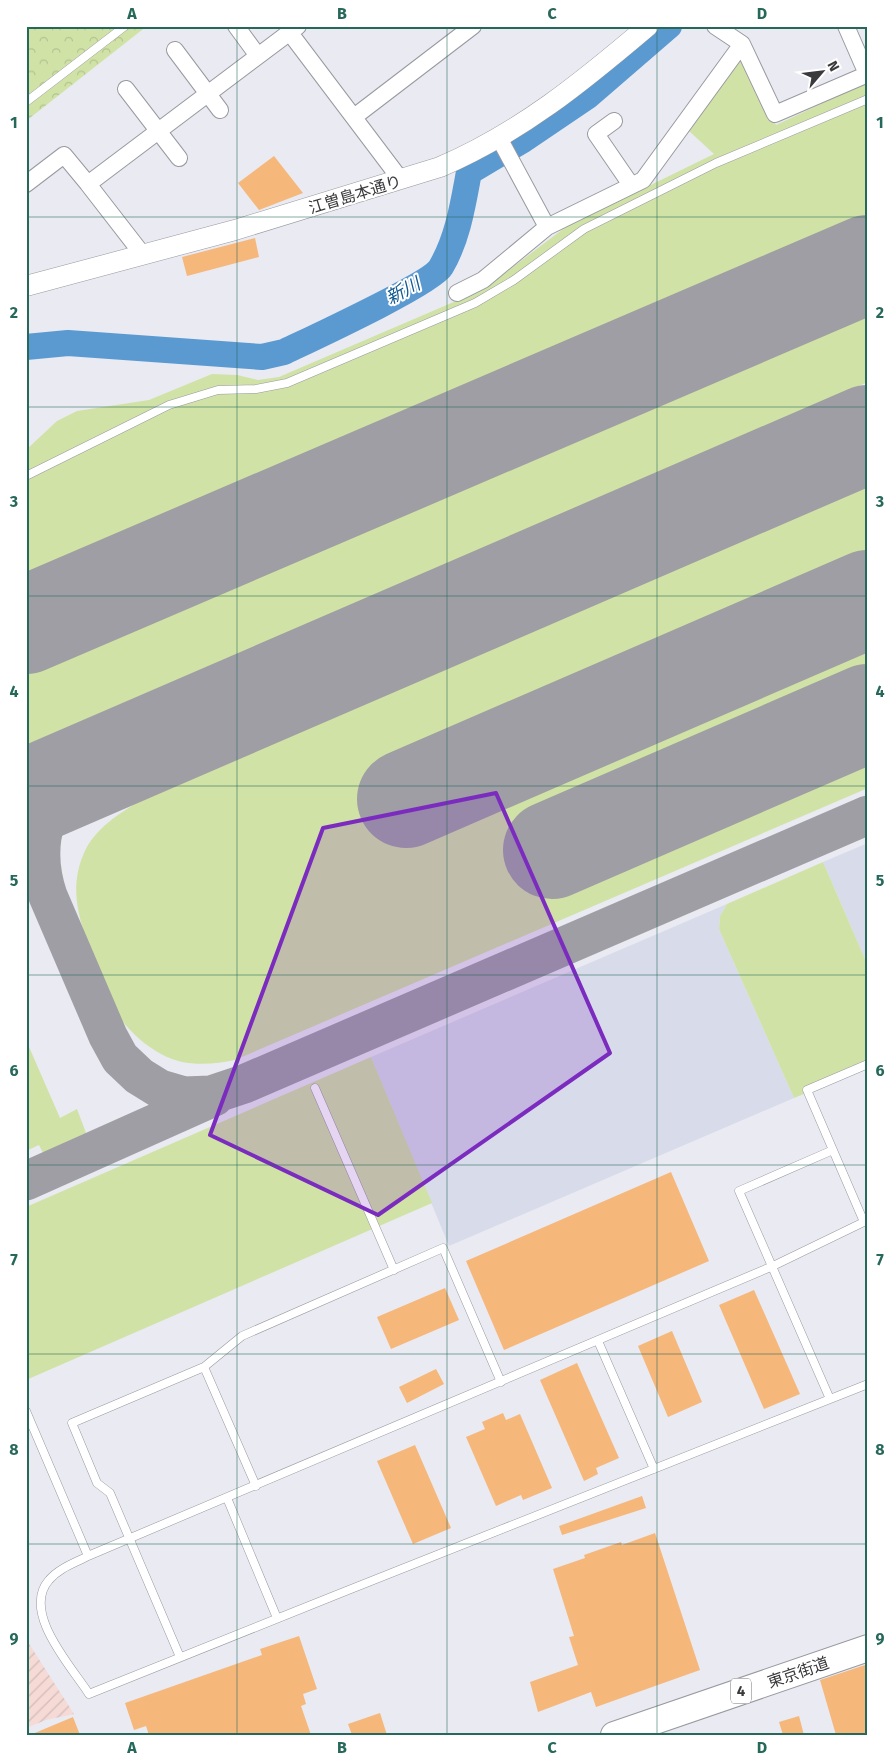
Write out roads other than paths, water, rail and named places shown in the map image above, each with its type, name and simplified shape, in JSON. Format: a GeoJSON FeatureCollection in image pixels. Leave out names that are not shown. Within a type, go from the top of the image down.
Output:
{"type":"FeatureCollection","features":[{"type":"Feature","properties":{"kind":"highway","name":"東京街道"},"geometry":{"type":"LineString","coordinates":[[614,1735],[868,1648]]}},
{"type":"Feature","properties":{"kind":"street"},"geometry":{"type":"LineString","coordinates":[[236,26],[258,56]]}},
{"type":"Feature","properties":{"kind":"street"},"geometry":{"type":"LineString","coordinates":[[354,116],[473,26]]}},
{"type":"Feature","properties":{"kind":"street","name":"江曽島本通り"},"geometry":{"type":"LineString","coordinates":[[26,286],[143,255],[401,180],[448,164],[499,138],[577,87],[648,26]]}},
{"type":"Feature","properties":{"kind":"street"},"geometry":{"type":"LineString","coordinates":[[715,26],[742,44],[776,114],[867,74],[846,26]]}},
{"type":"Feature","properties":{"kind":"street"},"geometry":{"type":"LineString","coordinates":[[88,184],[294,29],[401,180]]}},
{"type":"Feature","properties":{"kind":"street"},"geometry":{"type":"LineString","coordinates":[[457,293],[484,280],[547,227],[643,180],[742,44]]}},
{"type":"Feature","properties":{"kind":"street"},"geometry":{"type":"LineString","coordinates":[[175,50],[220,110]]}},
{"type":"Feature","properties":{"kind":"street"},"geometry":{"type":"LineString","coordinates":[[126,89],[179,158]]}},
{"type":"Feature","properties":{"kind":"street"},"geometry":{"type":"LineString","coordinates":[[614,121],[596,134],[631,186]]}},
{"type":"Feature","properties":{"kind":"street"},"geometry":{"type":"LineString","coordinates":[[499,138],[547,227]]}},
{"type":"Feature","properties":{"kind":"street"},"geometry":{"type":"LineString","coordinates":[[26,184],[64,155],[143,255]]}},
{"type":"Feature","properties":{"kind":"lane"},"geometry":{"type":"LineString","coordinates":[[26,102],[125,26]]}},
{"type":"Feature","properties":{"kind":"lane"},"geometry":{"type":"LineString","coordinates":[[26,476],[169,405],[218,390],[256,389],[287,383],[475,304],[514,280],[584,229],[716,163],[868,99]]}},
{"type":"Feature","properties":{"kind":"lane"},"geometry":{"type":"LineString","coordinates":[[868,1064],[807,1090],[866,1221],[773,1266],[61,1569],[48,1581],[39,1602],[45,1627],[89,1694],[868,1384]]}},
{"type":"Feature","properties":{"kind":"lane"},"geometry":{"type":"LineString","coordinates":[[315,1088],[394,1270]]}},
{"type":"Feature","properties":{"kind":"lane"},"geometry":{"type":"LineString","coordinates":[[830,1399],[739,1191],[833,1150]]}},
{"type":"Feature","properties":{"kind":"lane"},"geometry":{"type":"LineString","coordinates":[[180,1657],[110,1493],[98,1483],[72,1423],[204,1367],[242,1336],[444,1248],[501,1382]]}},
{"type":"Feature","properties":{"kind":"lane"},"geometry":{"type":"LineString","coordinates":[[598,1341],[654,1469]]}},
{"type":"Feature","properties":{"kind":"lane"},"geometry":{"type":"LineString","coordinates":[[204,1367],[256,1486]]}},
{"type":"Feature","properties":{"kind":"lane"},"geometry":{"type":"LineString","coordinates":[[26,1411],[88,1556]]}},
{"type":"Feature","properties":{"kind":"lane"},"geometry":{"type":"LineString","coordinates":[[227,1498],[277,1618]]}},
{"type":"Feature","properties":{"kind":"waterway","name":"新川"},"geometry":{"type":"LineString","coordinates":[[26,347],[68,343],[262,357],[284,352],[368,311],[433,275],[441,267],[456,233],[469,172],[523,140],[588,96],[669,26]]}}]}
